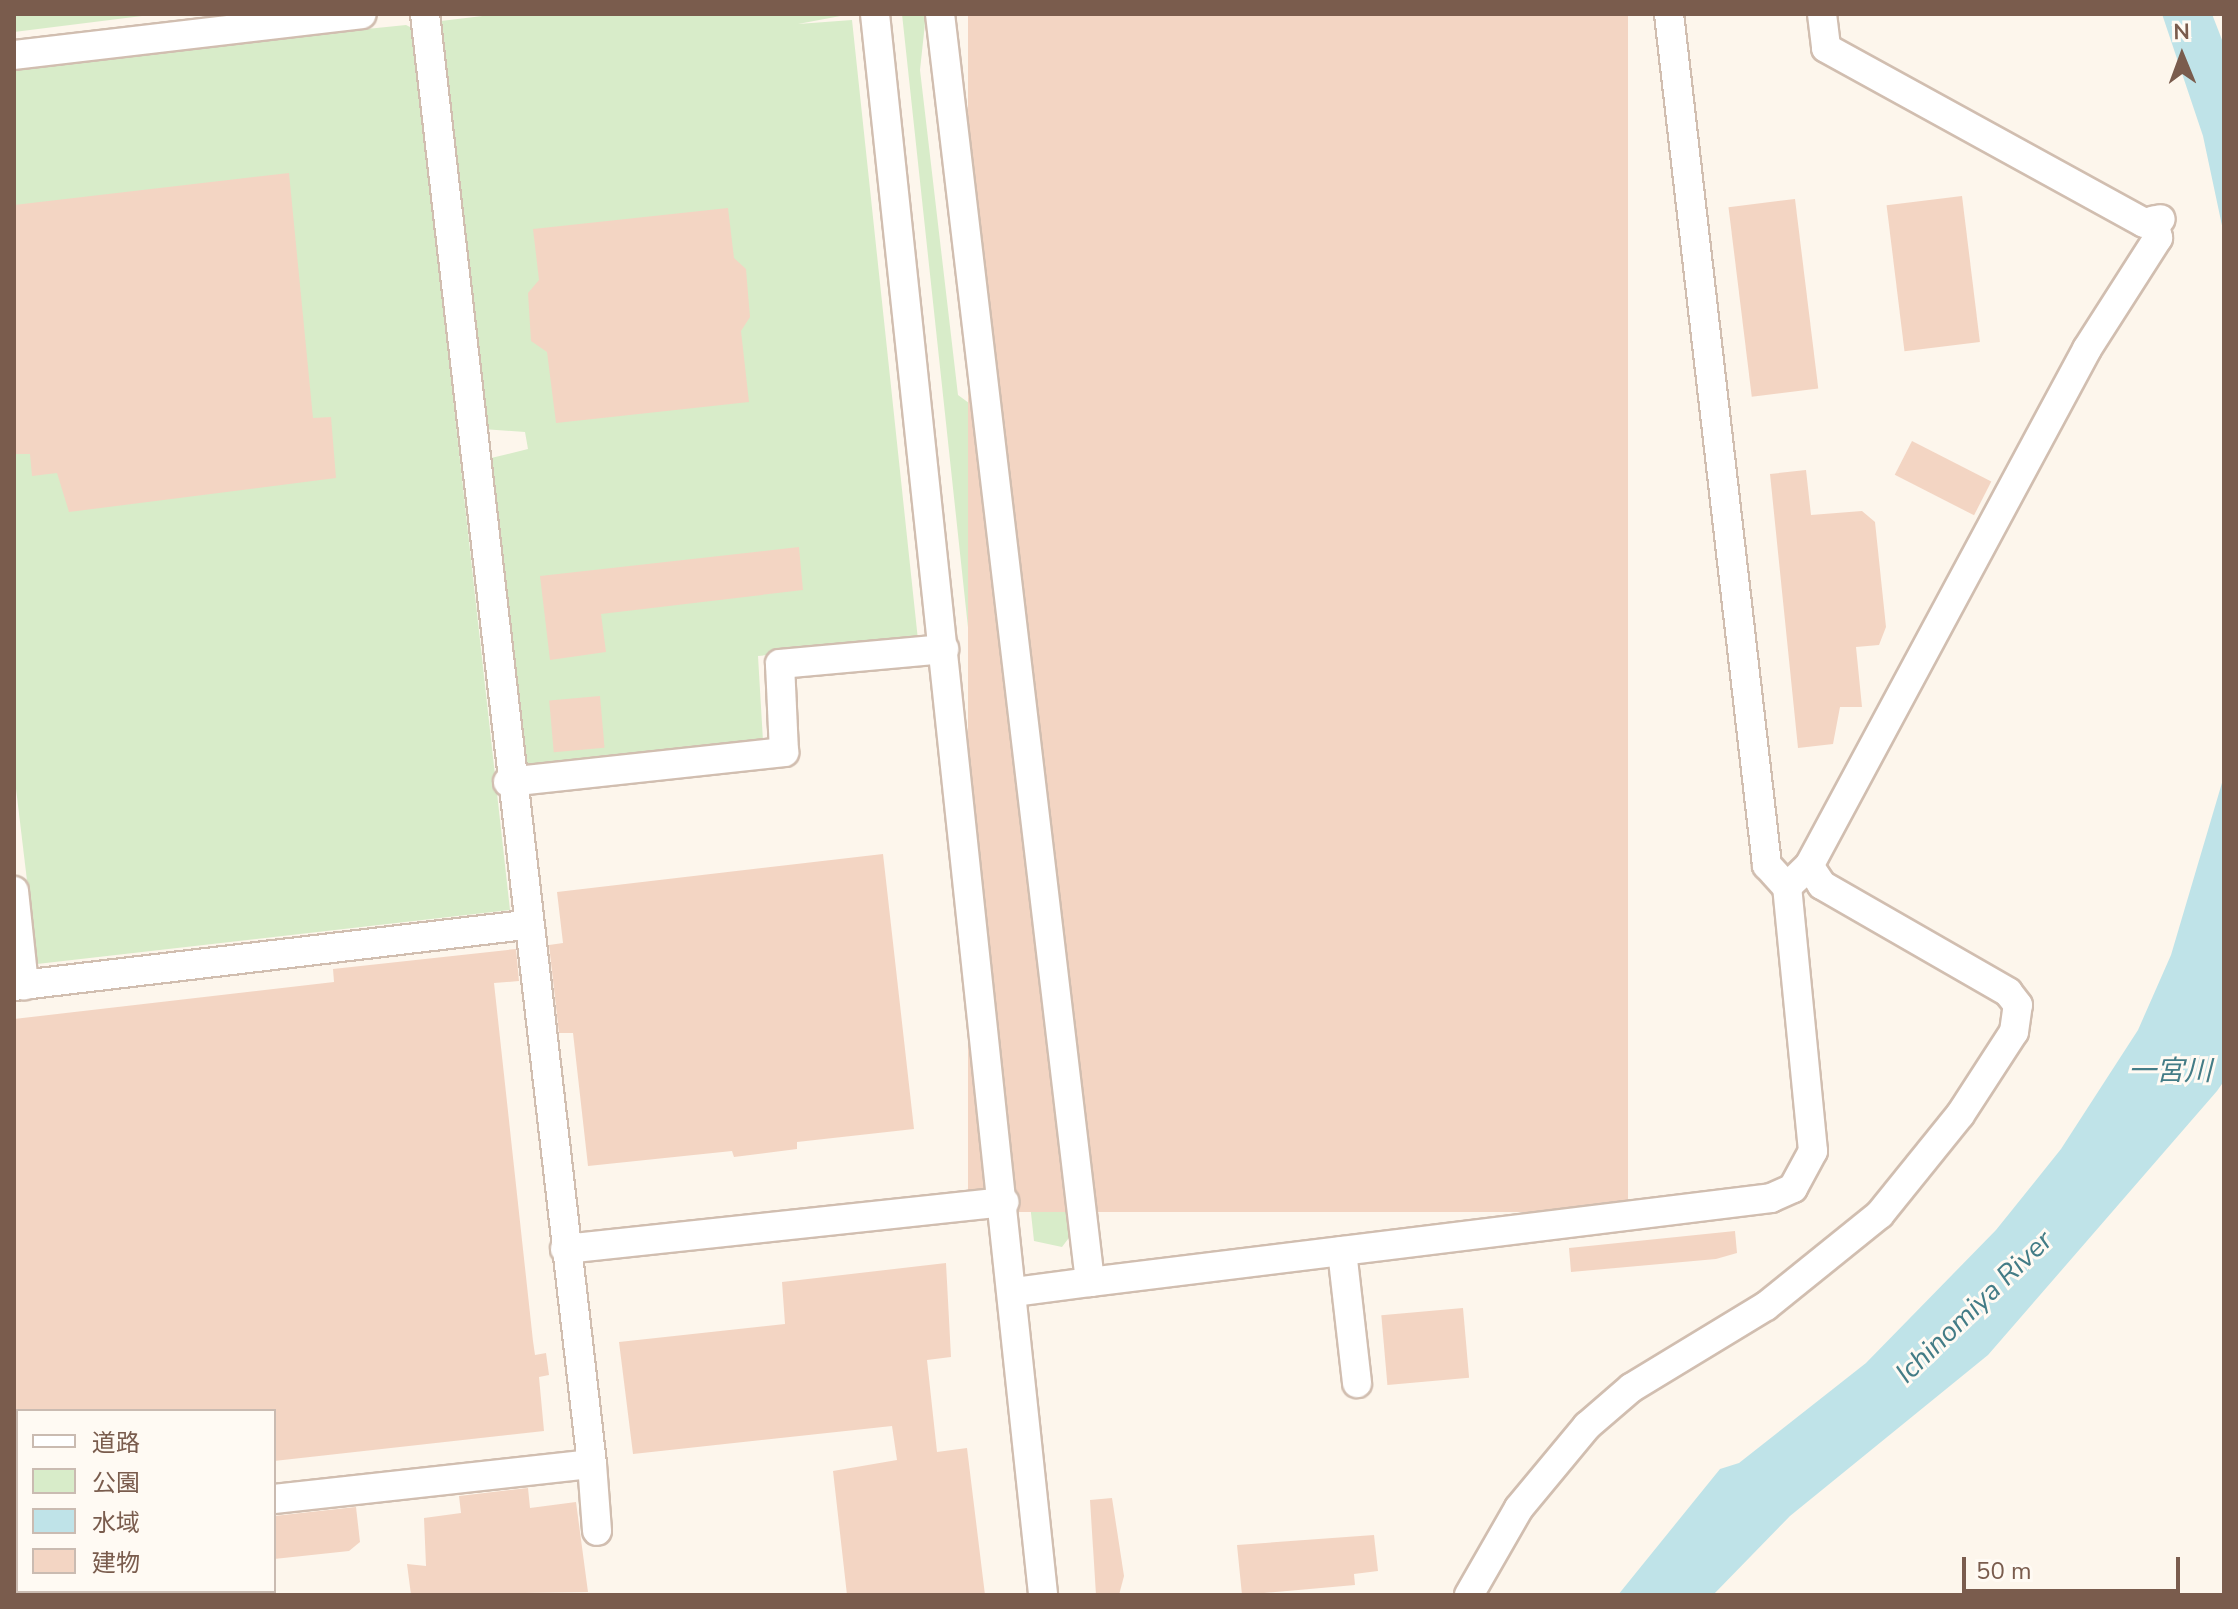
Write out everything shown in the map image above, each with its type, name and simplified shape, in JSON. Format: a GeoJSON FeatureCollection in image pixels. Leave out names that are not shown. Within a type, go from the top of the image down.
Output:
{"type":"FeatureCollection","features":[{"type":"Feature","properties":{"kind":"street"},"geometry":{"type":"LineString","coordinates":[[14,55],[362,14]]}},
{"type":"Feature","properties":{"kind":"street"},"geometry":{"type":"LineString","coordinates":[[425,14],[508,782],[592,1464],[597,1531]]}},
{"type":"Feature","properties":{"kind":"street"},"geometry":{"type":"LineString","coordinates":[[875,14],[1014,1292],[1043,1595]]}},
{"type":"Feature","properties":{"kind":"street"},"geometry":{"type":"LineString","coordinates":[[940,14],[1090,1282]]}},
{"type":"Feature","properties":{"kind":"street"},"geometry":{"type":"LineString","coordinates":[[1014,1292],[1771,1198],[1793,1188],[1813,1151],[1787,887],[1767,865],[1669,14]]}},
{"type":"Feature","properties":{"kind":"street"},"geometry":{"type":"LineString","coordinates":[[1787,887],[1809,866],[2087,349],[2158,238],[2157,220],[2144,223],[1826,48],[1822,14]]}},
{"type":"Feature","properties":{"kind":"street"},"geometry":{"type":"LineString","coordinates":[[508,782],[784,752],[780,664],[944,649]]}},
{"type":"Feature","properties":{"kind":"street"},"geometry":{"type":"LineString","coordinates":[[1469,1595],[1519,1508],[1587,1426],[1631,1388],[1766,1306],[1880,1214],[1960,1115],[2014,1032],[2018,1005],[2008,992],[1822,885],[1809,866]]}},
{"type":"Feature","properties":{"kind":"street"},"geometry":{"type":"LineString","coordinates":[[14,891],[19,985],[525,925]]}},
{"type":"Feature","properties":{"kind":"street"},"geometry":{"type":"LineString","coordinates":[[565,1249],[1004,1202]]}},
{"type":"Feature","properties":{"kind":"street"},"geometry":{"type":"LineString","coordinates":[[1342,1251],[1357,1383]]}},
{"type":"Feature","properties":{"kind":"street"},"geometry":{"type":"LineString","coordinates":[[276,1499],[592,1464]]}},
{"type":"Feature","properties":{"kind":"green space"},"geometry":{"type":"Polygon","coordinates":[[[14,14],[158,14],[14,32],[14,14]]]}},
{"type":"Feature","properties":{"kind":"green space"},"geometry":{"type":"Polygon","coordinates":[[[499,14],[851,14],[798,24],[852,20],[918,640],[758,656],[763,741],[521,769],[487,459],[528,449],[525,432],[483,429],[440,32],[441,21],[499,14]]]}},
{"type":"Feature","properties":{"kind":"green space"},"geometry":{"type":"Polygon","coordinates":[[[902,14],[926,14],[920,70],[958,395],[973,406],[1022,821],[1014,822],[1010,852],[1021,944],[1034,955],[1071,1235],[1062,1247],[1034,1241],[902,14]]]}},
{"type":"Feature","properties":{"kind":"green space"},"geometry":{"type":"Polygon","coordinates":[[[406,25],[412,28],[510,910],[37,964],[14,772],[14,65],[406,25]]]}},
{"type":"Feature","properties":{"kind":"water"},"geometry":{"type":"Polygon","coordinates":[[[2162,14],[2212,14],[2224,45],[2224,235],[2203,136],[2162,14]]]}},
{"type":"Feature","properties":{"kind":"water","name":"一宮川"},"geometry":{"type":"Polygon","coordinates":[[[2224,776],[2224,1081],[2217,1091],[1988,1355],[1790,1516],[1713,1595],[1618,1595],[1720,1469],[1739,1463],[1866,1363],[1996,1230],[2061,1149],[2138,1030],[2171,955],[2224,776]]]}},
{"type":"Feature","properties":{"kind":"building"},"geometry":{"type":"Polygon","coordinates":[[[968,14],[1628,14],[1628,1212],[968,1212],[968,14]]]}},
{"type":"Feature","properties":{"kind":"building"},"geometry":{"type":"Polygon","coordinates":[[[289,173],[313,418],[331,417],[336,478],[69,512],[57,473],[32,476],[30,454],[14,454],[14,205],[289,173]]]}},
{"type":"Feature","properties":{"kind":"building"},"geometry":{"type":"Polygon","coordinates":[[[1962,196],[1980,342],[1904,351],[1887,205],[1962,196]]]}},
{"type":"Feature","properties":{"kind":"building"},"geometry":{"type":"Polygon","coordinates":[[[1795,199],[1818,389],[1752,397],[1728,207],[1795,199]]]}},
{"type":"Feature","properties":{"kind":"building"},"geometry":{"type":"Polygon","coordinates":[[[728,208],[734,258],[746,269],[750,317],[741,331],[749,402],[556,423],[547,352],[531,341],[528,293],[539,280],[533,229],[728,208]]]}},
{"type":"Feature","properties":{"kind":"building"},"geometry":{"type":"Polygon","coordinates":[[[1912,441],[1991,481],[1974,515],[1895,475],[1912,441]]]}},
{"type":"Feature","properties":{"kind":"building"},"geometry":{"type":"Polygon","coordinates":[[[1806,470],[1811,515],[1862,511],[1875,522],[1886,627],[1879,645],[1856,647],[1862,707],[1840,707],[1833,744],[1798,748],[1770,474],[1806,470]]]}},
{"type":"Feature","properties":{"kind":"building"},"geometry":{"type":"Polygon","coordinates":[[[799,547],[803,590],[601,614],[606,652],[550,660],[540,576],[799,547]]]}},
{"type":"Feature","properties":{"kind":"building"},"geometry":{"type":"Polygon","coordinates":[[[600,696],[605,748],[554,752],[549,700],[600,696]]]}},
{"type":"Feature","properties":{"kind":"building"},"geometry":{"type":"Polygon","coordinates":[[[883,854],[914,1129],[797,1142],[797,1149],[734,1157],[732,1151],[588,1166],[573,1033],[559,1033],[549,945],[563,943],[557,892],[883,854]]]}},
{"type":"Feature","properties":{"kind":"building"},"geometry":{"type":"Polygon","coordinates":[[[516,949],[519,981],[494,983],[533,1341],[535,1355],[546,1353],[549,1375],[539,1377],[544,1431],[276,1461],[276,1409],[14,1411],[14,1019],[334,982],[333,969],[516,949]]]}},
{"type":"Feature","properties":{"kind":"building"},"geometry":{"type":"Polygon","coordinates":[[[1735,1231],[1737,1253],[1716,1259],[1571,1272],[1569,1248],[1735,1231]]]}},
{"type":"Feature","properties":{"kind":"building"},"geometry":{"type":"Polygon","coordinates":[[[946,1263],[951,1357],[927,1360],[937,1452],[967,1448],[985,1595],[847,1595],[833,1471],[897,1460],[892,1426],[633,1454],[619,1342],[785,1324],[782,1282],[946,1263]]]}},
{"type":"Feature","properties":{"kind":"building"},"geometry":{"type":"Polygon","coordinates":[[[1463,1308],[1469,1378],[1387,1385],[1381,1315],[1463,1308]]]}},
{"type":"Feature","properties":{"kind":"building"},"geometry":{"type":"Polygon","coordinates":[[[528,1488],[530,1508],[576,1502],[588,1592],[411,1595],[407,1564],[426,1566],[424,1518],[461,1513],[459,1496],[528,1488]]]}},
{"type":"Feature","properties":{"kind":"building"},"geometry":{"type":"Polygon","coordinates":[[[1112,1498],[1124,1576],[1119,1595],[1096,1595],[1090,1500],[1112,1498]]]}},
{"type":"Feature","properties":{"kind":"building"},"geometry":{"type":"Polygon","coordinates":[[[356,1507],[360,1542],[349,1551],[276,1559],[276,1516],[356,1507]]]}},
{"type":"Feature","properties":{"kind":"building"},"geometry":{"type":"Polygon","coordinates":[[[1374,1535],[1378,1571],[1354,1574],[1355,1585],[1242,1595],[1237,1545],[1374,1535]]]}},
{"type":"Feature","properties":{"kind":"water label","name":"Ichinomiya River"},"geometry":{"type":"Point","coordinates":[1974,1307]}}]}
